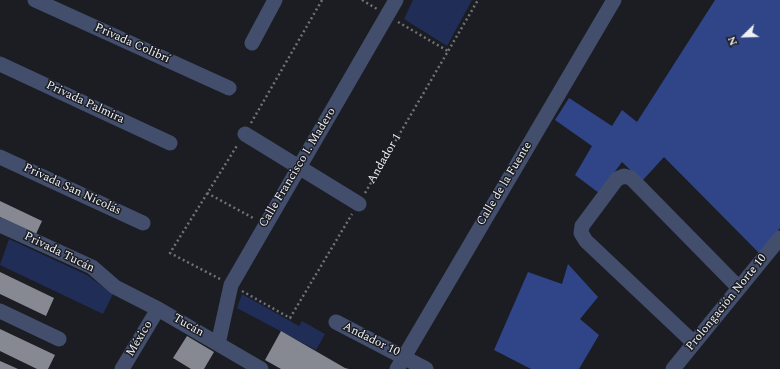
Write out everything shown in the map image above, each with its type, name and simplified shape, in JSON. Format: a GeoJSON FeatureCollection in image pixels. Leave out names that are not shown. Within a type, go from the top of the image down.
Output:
{"type":"FeatureCollection","features":[{"type":"Feature","properties":{"kind":"street","name":"Privada Colibrí"},"geometry":{"type":"LineString","coordinates":[[35,0],[229,88]]}},
{"type":"Feature","properties":{"kind":"street"},"geometry":{"type":"LineString","coordinates":[[252,43],[276,0]]}},
{"type":"Feature","properties":{"kind":"street","name":"Calle Francisco I. Madero"},"geometry":{"type":"LineString","coordinates":[[218,344],[231,285],[396,0]]}},
{"type":"Feature","properties":{"kind":"street","name":"Calle de la Fuente"},"geometry":{"type":"LineString","coordinates":[[400,362],[614,0]]}},
{"type":"Feature","properties":{"kind":"street","name":"Privada Palmira"},"geometry":{"type":"LineString","coordinates":[[0,64],[170,143]]}},
{"type":"Feature","properties":{"kind":"street"},"geometry":{"type":"LineString","coordinates":[[245,134],[358,204]]}},
{"type":"Feature","properties":{"kind":"street","name":"Privada San Nicolás"},"geometry":{"type":"LineString","coordinates":[[0,157],[143,223]]}},
{"type":"Feature","properties":{"kind":"street"},"geometry":{"type":"LineString","coordinates":[[694,343],[586,241],[581,232],[582,226],[617,179],[624,176],[631,178],[739,288]]}},
{"type":"Feature","properties":{"kind":"street","name":"Privada Tucán"},"geometry":{"type":"LineString","coordinates":[[0,225],[92,267],[115,287],[158,309]]}},
{"type":"Feature","properties":{"kind":"street","name":"Prolongación Norte 10"},"geometry":{"type":"LineString","coordinates":[[674,369],[780,238]]}},
{"type":"Feature","properties":{"kind":"street","name":"Tucán"},"geometry":{"type":"LineString","coordinates":[[158,309],[261,369]]}},
{"type":"Feature","properties":{"kind":"street","name":"México"},"geometry":{"type":"LineString","coordinates":[[122,369],[158,309]]}},
{"type":"Feature","properties":{"kind":"street"},"geometry":{"type":"LineString","coordinates":[[0,311],[58,339]]}},
{"type":"Feature","properties":{"kind":"street","name":"Andador 10"},"geometry":{"type":"LineString","coordinates":[[336,322],[400,362],[426,369]]}},
{"type":"Feature","properties":{"kind":"path"},"geometry":{"type":"LineString","coordinates":[[362,0],[448,51]]}},
{"type":"Feature","properties":{"kind":"path","name":"Andador 1"},"geometry":{"type":"LineString","coordinates":[[290,318],[478,0]]}},
{"type":"Feature","properties":{"kind":"path"},"geometry":{"type":"LineString","coordinates":[[207,193],[265,224]]}},
{"type":"Feature","properties":{"kind":"shaded area"},"geometry":{"type":"Polygon","coordinates":[[[413,0],[472,0],[447,46],[404,19],[413,0]]]}},
{"type":"Feature","properties":{"kind":"shaded area"},"geometry":{"type":"Polygon","coordinates":[[[715,0],[780,0],[780,228],[760,254],[664,157],[642,181],[622,162],[599,193],[575,175],[592,146],[555,120],[569,98],[612,126],[622,110],[637,122],[715,0]]]}},
{"type":"Feature","properties":{"kind":"shaded area"},"geometry":{"type":"Polygon","coordinates":[[[9,239],[87,275],[113,294],[103,314],[0,265],[9,239]]]}},
{"type":"Feature","properties":{"kind":"shaded area"},"geometry":{"type":"Polygon","coordinates":[[[568,264],[598,297],[580,319],[599,335],[579,369],[531,369],[494,350],[528,272],[562,284],[568,264]]]}},
{"type":"Feature","properties":{"kind":"shaded area"},"geometry":{"type":"Polygon","coordinates":[[[242,294],[299,326],[302,321],[325,334],[316,350],[237,308],[242,294]]]}},
{"type":"Feature","properties":{"kind":"building"},"geometry":{"type":"Polygon","coordinates":[[[0,201],[42,221],[36,234],[0,217],[0,201]]]}},
{"type":"Feature","properties":{"kind":"building"},"geometry":{"type":"Polygon","coordinates":[[[0,272],[54,298],[46,316],[0,294],[0,272]]]}},
{"type":"Feature","properties":{"kind":"building"},"geometry":{"type":"Polygon","coordinates":[[[0,329],[55,355],[48,369],[37,369],[0,351],[0,329]]]}},
{"type":"Feature","properties":{"kind":"building"},"geometry":{"type":"Polygon","coordinates":[[[281,331],[349,369],[281,369],[265,360],[281,331]]]}},
{"type":"Feature","properties":{"kind":"building"},"geometry":{"type":"Polygon","coordinates":[[[187,336],[214,352],[204,369],[191,369],[173,358],[187,336]]]}},
{"type":"Feature","properties":{"kind":"building"},"geometry":{"type":"Polygon","coordinates":[[[0,361],[7,364],[18,369],[0,369],[0,361]]]}}]}
